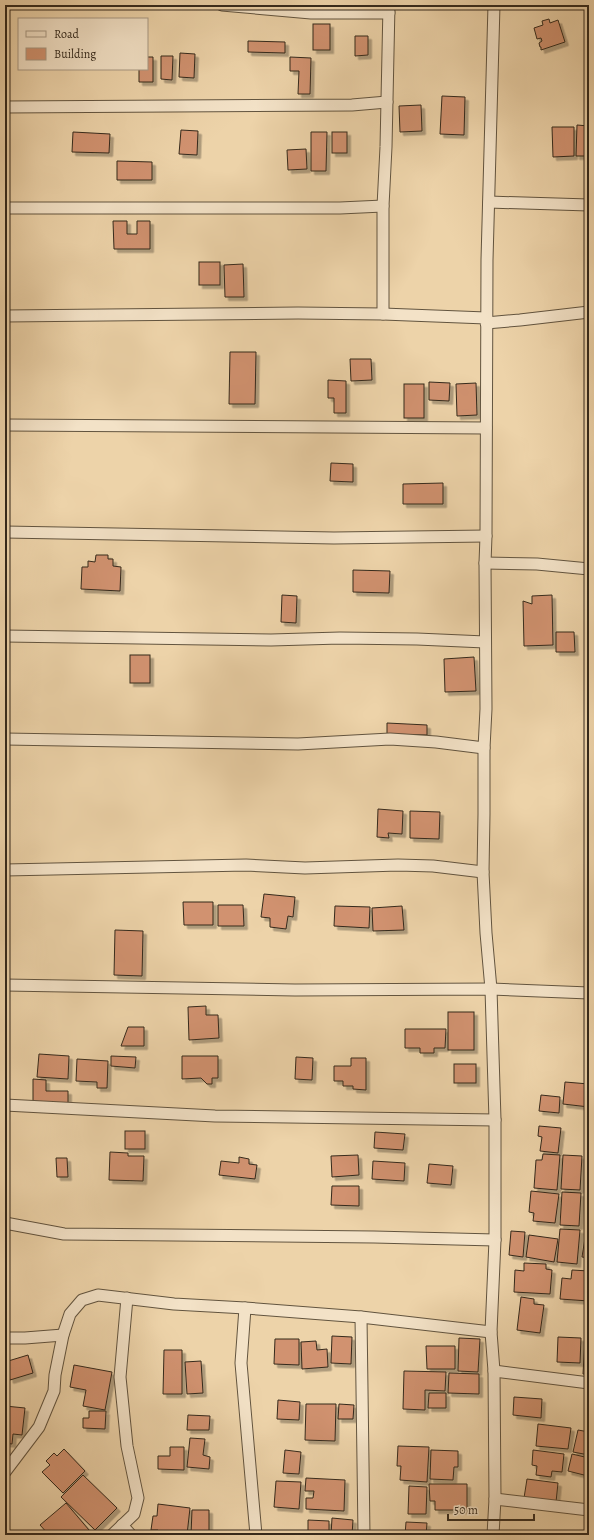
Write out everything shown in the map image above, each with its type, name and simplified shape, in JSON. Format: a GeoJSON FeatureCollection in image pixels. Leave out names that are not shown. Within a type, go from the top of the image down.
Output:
{"type":"FeatureCollection","features":[{"type":"Feature","properties":{"kind":"street"},"geometry":{"type":"LineString","coordinates":[[222,5],[283,8],[311,13],[389,9],[386,147],[382,206],[383,314]]}},
{"type":"Feature","properties":{"kind":"street"},"geometry":{"type":"LineString","coordinates":[[493,1535],[495,1499],[494,1371],[491,1332],[495,1240],[495,1120],[491,989],[483,872],[484,748],[486,709],[486,323],[494,5]]}},
{"type":"Feature","properties":{"kind":"street"},"geometry":{"type":"LineString","coordinates":[[5,107],[352,105],[387,102]]}},
{"type":"Feature","properties":{"kind":"street"},"geometry":{"type":"LineString","coordinates":[[489,202],[589,205]]}},
{"type":"Feature","properties":{"kind":"street"},"geometry":{"type":"LineString","coordinates":[[5,208],[340,208],[382,206]]}},
{"type":"Feature","properties":{"kind":"street"},"geometry":{"type":"LineString","coordinates":[[486,323],[589,312]]}},
{"type":"Feature","properties":{"kind":"street"},"geometry":{"type":"LineString","coordinates":[[5,316],[218,313],[383,314],[486,318],[486,323]]}},
{"type":"Feature","properties":{"kind":"street"},"geometry":{"type":"LineString","coordinates":[[5,425],[486,428]]}},
{"type":"Feature","properties":{"kind":"street"},"geometry":{"type":"LineString","coordinates":[[5,532],[334,538],[486,536]]}},
{"type":"Feature","properties":{"kind":"street"},"geometry":{"type":"LineString","coordinates":[[485,563],[537,564],[589,569]]}},
{"type":"Feature","properties":{"kind":"street"},"geometry":{"type":"LineString","coordinates":[[5,636],[271,640],[340,638],[485,642]]}},
{"type":"Feature","properties":{"kind":"street"},"geometry":{"type":"LineString","coordinates":[[5,739],[298,744],[390,739],[436,742],[484,748]]}},
{"type":"Feature","properties":{"kind":"street"},"geometry":{"type":"LineString","coordinates":[[5,870],[246,865],[305,868],[398,865],[433,866],[483,872]]}},
{"type":"Feature","properties":{"kind":"street"},"geometry":{"type":"LineString","coordinates":[[5,985],[295,990],[491,989],[589,993]]}},
{"type":"Feature","properties":{"kind":"street"},"geometry":{"type":"LineString","coordinates":[[5,1105],[215,1116],[495,1120]]}},
{"type":"Feature","properties":{"kind":"street"},"geometry":{"type":"LineString","coordinates":[[5,1223],[64,1234],[374,1237],[495,1240]]}},
{"type":"Feature","properties":{"kind":"street"},"geometry":{"type":"LineString","coordinates":[[7,1467],[40,1427],[54,1391],[55,1375],[63,1335],[70,1314],[82,1300],[98,1295],[174,1304],[245,1308],[361,1318],[491,1332]]}},
{"type":"Feature","properties":{"kind":"street"},"geometry":{"type":"LineString","coordinates":[[112,1535],[134,1514],[138,1498],[127,1446],[120,1377],[127,1298]]}},
{"type":"Feature","properties":{"kind":"street"},"geometry":{"type":"LineString","coordinates":[[245,1308],[241,1363],[256,1535]]}},
{"type":"Feature","properties":{"kind":"street"},"geometry":{"type":"LineString","coordinates":[[361,1318],[364,1535]]}},
{"type":"Feature","properties":{"kind":"street"},"geometry":{"type":"LineString","coordinates":[[5,1338],[63,1335]]}},
{"type":"Feature","properties":{"kind":"street"},"geometry":{"type":"LineString","coordinates":[[494,1371],[589,1383]]}},
{"type":"Feature","properties":{"kind":"street"},"geometry":{"type":"LineString","coordinates":[[495,1499],[589,1510]]}},
{"type":"Feature","properties":{"kind":"street"},"geometry":{"type":"LineString","coordinates":[[122,1525],[132,1535]]}},
{"type":"Feature","properties":{"kind":"building"},"geometry":{"type":"Polygon","coordinates":[[[549,19],[550,23],[558,20],[565,42],[541,50],[539,43],[542,41],[541,38],[537,39],[534,28],[543,25],[542,21],[549,19]]]}},
{"type":"Feature","properties":{"kind":"building"},"geometry":{"type":"Polygon","coordinates":[[[313,24],[330,24],[330,50],[313,50],[313,24]]]}},
{"type":"Feature","properties":{"kind":"building"},"geometry":{"type":"Polygon","coordinates":[[[355,36],[368,36],[368,55],[355,56],[355,36]]]}},
{"type":"Feature","properties":{"kind":"building"},"geometry":{"type":"Polygon","coordinates":[[[248,41],[285,42],[285,53],[248,52],[248,41]]]}},
{"type":"Feature","properties":{"kind":"building"},"geometry":{"type":"Polygon","coordinates":[[[180,53],[195,54],[194,78],[179,77],[180,53]]]}},
{"type":"Feature","properties":{"kind":"building"},"geometry":{"type":"Polygon","coordinates":[[[161,56],[173,56],[172,80],[161,79],[161,56]]]}},
{"type":"Feature","properties":{"kind":"building"},"geometry":{"type":"Polygon","coordinates":[[[148,57],[153,57],[153,82],[139,82],[139,70],[148,70],[148,57]]]}},
{"type":"Feature","properties":{"kind":"building"},"geometry":{"type":"Polygon","coordinates":[[[290,57],[311,58],[310,94],[298,94],[299,71],[290,71],[290,57]]]}},
{"type":"Feature","properties":{"kind":"building"},"geometry":{"type":"Polygon","coordinates":[[[442,96],[465,97],[464,135],[440,134],[442,96]]]}},
{"type":"Feature","properties":{"kind":"building"},"geometry":{"type":"Polygon","coordinates":[[[421,105],[422,131],[400,132],[399,106],[421,105]]]}},
{"type":"Feature","properties":{"kind":"building"},"geometry":{"type":"Polygon","coordinates":[[[577,125],[589,126],[589,156],[576,156],[577,125]]]}},
{"type":"Feature","properties":{"kind":"building"},"geometry":{"type":"Polygon","coordinates":[[[552,127],[574,127],[574,156],[553,157],[552,127]]]}},
{"type":"Feature","properties":{"kind":"building"},"geometry":{"type":"Polygon","coordinates":[[[181,130],[198,131],[197,155],[179,154],[181,130]]]}},
{"type":"Feature","properties":{"kind":"building"},"geometry":{"type":"Polygon","coordinates":[[[73,132],[110,134],[109,153],[72,152],[73,132]]]}},
{"type":"Feature","properties":{"kind":"building"},"geometry":{"type":"Polygon","coordinates":[[[311,132],[327,132],[326,171],[311,171],[311,132]]]}},
{"type":"Feature","properties":{"kind":"building"},"geometry":{"type":"Polygon","coordinates":[[[332,132],[347,132],[347,153],[332,153],[332,132]]]}},
{"type":"Feature","properties":{"kind":"building"},"geometry":{"type":"Polygon","coordinates":[[[306,149],[307,169],[288,170],[287,150],[306,149]]]}},
{"type":"Feature","properties":{"kind":"building"},"geometry":{"type":"Polygon","coordinates":[[[117,161],[152,162],[152,180],[117,180],[117,161]]]}},
{"type":"Feature","properties":{"kind":"building"},"geometry":{"type":"Polygon","coordinates":[[[113,221],[127,221],[127,234],[137,234],[137,221],[150,221],[150,249],[114,249],[113,221]]]}},
{"type":"Feature","properties":{"kind":"building"},"geometry":{"type":"Polygon","coordinates":[[[199,262],[220,262],[220,285],[199,285],[199,262]]]}},
{"type":"Feature","properties":{"kind":"building"},"geometry":{"type":"Polygon","coordinates":[[[243,264],[244,297],[225,297],[224,265],[243,264]]]}},
{"type":"Feature","properties":{"kind":"building"},"geometry":{"type":"Polygon","coordinates":[[[230,352],[256,352],[255,404],[229,404],[230,352]]]}},
{"type":"Feature","properties":{"kind":"building"},"geometry":{"type":"Polygon","coordinates":[[[350,359],[371,359],[372,380],[351,381],[350,359]]]}},
{"type":"Feature","properties":{"kind":"building"},"geometry":{"type":"Polygon","coordinates":[[[328,380],[346,381],[346,413],[334,413],[334,398],[328,398],[328,380]]]}},
{"type":"Feature","properties":{"kind":"building"},"geometry":{"type":"Polygon","coordinates":[[[429,382],[450,383],[449,401],[429,400],[429,382]]]}},
{"type":"Feature","properties":{"kind":"building"},"geometry":{"type":"Polygon","coordinates":[[[476,383],[477,415],[457,416],[456,384],[476,383]]]}},
{"type":"Feature","properties":{"kind":"building"},"geometry":{"type":"Polygon","coordinates":[[[404,384],[424,384],[424,418],[404,418],[404,384]]]}},
{"type":"Feature","properties":{"kind":"building"},"geometry":{"type":"Polygon","coordinates":[[[331,463],[353,464],[353,482],[330,481],[331,463]]]}},
{"type":"Feature","properties":{"kind":"building"},"geometry":{"type":"Polygon","coordinates":[[[443,483],[443,504],[403,504],[403,484],[443,483]]]}},
{"type":"Feature","properties":{"kind":"building"},"geometry":{"type":"Polygon","coordinates":[[[96,555],[108,555],[108,559],[113,559],[113,566],[121,567],[120,591],[81,589],[82,567],[88,567],[88,561],[95,562],[96,555]]]}},
{"type":"Feature","properties":{"kind":"building"},"geometry":{"type":"Polygon","coordinates":[[[353,570],[390,571],[389,593],[353,592],[353,570]]]}},
{"type":"Feature","properties":{"kind":"building"},"geometry":{"type":"Polygon","coordinates":[[[282,595],[297,596],[296,623],[281,622],[282,595]]]}},
{"type":"Feature","properties":{"kind":"building"},"geometry":{"type":"Polygon","coordinates":[[[552,595],[553,645],[524,646],[523,601],[532,604],[532,596],[552,595]]]}},
{"type":"Feature","properties":{"kind":"building"},"geometry":{"type":"Polygon","coordinates":[[[556,632],[574,632],[575,652],[556,652],[556,632]]]}},
{"type":"Feature","properties":{"kind":"building"},"geometry":{"type":"Polygon","coordinates":[[[130,655],[150,655],[150,683],[130,683],[130,655]]]}},
{"type":"Feature","properties":{"kind":"building"},"geometry":{"type":"Polygon","coordinates":[[[474,657],[476,691],[445,692],[444,659],[474,657]]]}},
{"type":"Feature","properties":{"kind":"building"},"geometry":{"type":"Polygon","coordinates":[[[387,723],[427,725],[427,735],[387,734],[387,723]]]}},
{"type":"Feature","properties":{"kind":"building"},"geometry":{"type":"Polygon","coordinates":[[[378,809],[403,811],[402,834],[388,833],[389,838],[377,837],[378,809]]]}},
{"type":"Feature","properties":{"kind":"building"},"geometry":{"type":"Polygon","coordinates":[[[410,811],[440,812],[439,839],[410,838],[410,811]]]}},
{"type":"Feature","properties":{"kind":"building"},"geometry":{"type":"Polygon","coordinates":[[[264,894],[295,897],[293,917],[288,916],[286,929],[270,927],[270,918],[261,917],[264,894]]]}},
{"type":"Feature","properties":{"kind":"building"},"geometry":{"type":"Polygon","coordinates":[[[183,902],[213,902],[213,925],[184,925],[183,902]]]}},
{"type":"Feature","properties":{"kind":"building"},"geometry":{"type":"Polygon","coordinates":[[[218,905],[243,905],[244,926],[218,926],[218,905]]]}},
{"type":"Feature","properties":{"kind":"building"},"geometry":{"type":"Polygon","coordinates":[[[335,906],[370,907],[369,928],[334,926],[335,906]]]}},
{"type":"Feature","properties":{"kind":"building"},"geometry":{"type":"Polygon","coordinates":[[[402,906],[404,930],[373,931],[372,908],[402,906]]]}},
{"type":"Feature","properties":{"kind":"building"},"geometry":{"type":"Polygon","coordinates":[[[115,930],[143,931],[142,976],[114,975],[115,930]]]}},
{"type":"Feature","properties":{"kind":"building"},"geometry":{"type":"Polygon","coordinates":[[[206,1006],[206,1015],[218,1015],[219,1038],[189,1040],[188,1007],[206,1006]]]}},
{"type":"Feature","properties":{"kind":"building"},"geometry":{"type":"Polygon","coordinates":[[[448,1012],[474,1012],[474,1050],[448,1050],[448,1012]]]}},
{"type":"Feature","properties":{"kind":"building"},"geometry":{"type":"Polygon","coordinates":[[[128,1027],[144,1027],[144,1046],[121,1046],[128,1027]]]}},
{"type":"Feature","properties":{"kind":"building"},"geometry":{"type":"Polygon","coordinates":[[[405,1029],[446,1029],[445,1048],[434,1048],[434,1053],[420,1053],[420,1048],[405,1048],[405,1029]]]}},
{"type":"Feature","properties":{"kind":"building"},"geometry":{"type":"Polygon","coordinates":[[[39,1054],[69,1056],[68,1079],[37,1077],[39,1054]]]}},
{"type":"Feature","properties":{"kind":"building"},"geometry":{"type":"Polygon","coordinates":[[[111,1056],[136,1057],[135,1068],[111,1066],[111,1056]]]}},
{"type":"Feature","properties":{"kind":"building"},"geometry":{"type":"Polygon","coordinates":[[[182,1056],[218,1056],[218,1078],[212,1078],[212,1084],[207,1084],[201,1078],[182,1079],[182,1056]]]}},
{"type":"Feature","properties":{"kind":"building"},"geometry":{"type":"Polygon","coordinates":[[[296,1057],[313,1058],[312,1080],[295,1079],[296,1057]]]}},
{"type":"Feature","properties":{"kind":"building"},"geometry":{"type":"Polygon","coordinates":[[[351,1058],[366,1058],[366,1090],[353,1089],[353,1086],[343,1086],[343,1081],[334,1081],[334,1066],[351,1066],[351,1058]]]}},
{"type":"Feature","properties":{"kind":"building"},"geometry":{"type":"Polygon","coordinates":[[[77,1059],[108,1061],[107,1088],[97,1088],[97,1082],[76,1081],[77,1059]]]}},
{"type":"Feature","properties":{"kind":"building"},"geometry":{"type":"Polygon","coordinates":[[[454,1064],[476,1064],[476,1083],[454,1083],[454,1064]]]}},
{"type":"Feature","properties":{"kind":"building"},"geometry":{"type":"Polygon","coordinates":[[[33,1079],[46,1080],[46,1091],[68,1091],[68,1103],[33,1102],[33,1079]]]}},
{"type":"Feature","properties":{"kind":"building"},"geometry":{"type":"Polygon","coordinates":[[[565,1082],[589,1084],[589,1107],[563,1104],[565,1082]]]}},
{"type":"Feature","properties":{"kind":"building"},"geometry":{"type":"Polygon","coordinates":[[[541,1095],[560,1097],[559,1113],[539,1111],[541,1095]]]}},
{"type":"Feature","properties":{"kind":"building"},"geometry":{"type":"Polygon","coordinates":[[[539,1126],[561,1128],[558,1153],[540,1151],[542,1137],[538,1136],[539,1126]]]}},
{"type":"Feature","properties":{"kind":"building"},"geometry":{"type":"Polygon","coordinates":[[[125,1131],[145,1131],[145,1149],[125,1149],[125,1131]]]}},
{"type":"Feature","properties":{"kind":"building"},"geometry":{"type":"Polygon","coordinates":[[[375,1132],[405,1134],[403,1150],[374,1148],[375,1132]]]}},
{"type":"Feature","properties":{"kind":"building"},"geometry":{"type":"Polygon","coordinates":[[[110,1152],[128,1153],[128,1156],[144,1156],[143,1181],[109,1180],[110,1152]]]}},
{"type":"Feature","properties":{"kind":"building"},"geometry":{"type":"Polygon","coordinates":[[[543,1154],[560,1155],[557,1190],[534,1188],[536,1160],[542,1160],[543,1154]]]}},
{"type":"Feature","properties":{"kind":"building"},"geometry":{"type":"Polygon","coordinates":[[[358,1155],[359,1175],[332,1177],[331,1156],[358,1155]]]}},
{"type":"Feature","properties":{"kind":"building"},"geometry":{"type":"Polygon","coordinates":[[[563,1155],[582,1156],[580,1190],[561,1189],[563,1155]]]}},
{"type":"Feature","properties":{"kind":"building"},"geometry":{"type":"Polygon","coordinates":[[[239,1157],[249,1159],[249,1164],[257,1165],[255,1179],[219,1175],[221,1161],[239,1163],[239,1157]]]}},
{"type":"Feature","properties":{"kind":"building"},"geometry":{"type":"Polygon","coordinates":[[[56,1158],[67,1158],[68,1177],[57,1177],[56,1158]]]}},
{"type":"Feature","properties":{"kind":"building"},"geometry":{"type":"Polygon","coordinates":[[[373,1161],[405,1163],[404,1181],[372,1179],[373,1161]]]}},
{"type":"Feature","properties":{"kind":"building"},"geometry":{"type":"Polygon","coordinates":[[[429,1164],[453,1166],[451,1185],[427,1183],[429,1164]]]}},
{"type":"Feature","properties":{"kind":"building"},"geometry":{"type":"Polygon","coordinates":[[[332,1186],[359,1186],[359,1206],[331,1205],[332,1186]]]}},
{"type":"Feature","properties":{"kind":"building"},"geometry":{"type":"Polygon","coordinates":[[[531,1191],[559,1194],[555,1223],[533,1221],[534,1213],[529,1212],[531,1191]]]}},
{"type":"Feature","properties":{"kind":"building"},"geometry":{"type":"Polygon","coordinates":[[[562,1192],[581,1193],[579,1226],[560,1225],[562,1192]]]}},
{"type":"Feature","properties":{"kind":"building"},"geometry":{"type":"Polygon","coordinates":[[[560,1229],[580,1230],[577,1264],[557,1262],[560,1229]]]}},
{"type":"Feature","properties":{"kind":"building"},"geometry":{"type":"Polygon","coordinates":[[[511,1231],[525,1232],[523,1257],[509,1255],[511,1231]]]}},
{"type":"Feature","properties":{"kind":"building"},"geometry":{"type":"Polygon","coordinates":[[[529,1235],[558,1239],[554,1262],[526,1257],[529,1235]]]}},
{"type":"Feature","properties":{"kind":"building"},"geometry":{"type":"Polygon","coordinates":[[[585,1238],[589,1239],[589,1258],[582,1257],[585,1238]]]}},
{"type":"Feature","properties":{"kind":"building"},"geometry":{"type":"Polygon","coordinates":[[[524,1263],[546,1264],[546,1269],[552,1270],[550,1294],[514,1292],[515,1270],[524,1271],[524,1263]]]}},
{"type":"Feature","properties":{"kind":"building"},"geometry":{"type":"Polygon","coordinates":[[[572,1270],[589,1271],[589,1301],[560,1299],[562,1278],[571,1279],[572,1270]]]}},
{"type":"Feature","properties":{"kind":"building"},"geometry":{"type":"Polygon","coordinates":[[[521,1297],[534,1299],[534,1304],[544,1305],[540,1333],[517,1330],[521,1297]]]}},
{"type":"Feature","properties":{"kind":"building"},"geometry":{"type":"Polygon","coordinates":[[[332,1336],[352,1337],[351,1364],[331,1363],[332,1336]]]}},
{"type":"Feature","properties":{"kind":"building"},"geometry":{"type":"Polygon","coordinates":[[[558,1337],[581,1338],[580,1363],[557,1362],[558,1337]]]}},
{"type":"Feature","properties":{"kind":"building"},"geometry":{"type":"Polygon","coordinates":[[[459,1338],[480,1339],[478,1372],[458,1371],[459,1338]]]}},
{"type":"Feature","properties":{"kind":"building"},"geometry":{"type":"Polygon","coordinates":[[[275,1339],[299,1339],[299,1365],[274,1364],[275,1339]]]}},
{"type":"Feature","properties":{"kind":"building"},"geometry":{"type":"Polygon","coordinates":[[[585,1339],[589,1339],[589,1374],[583,1374],[585,1339]]]}},
{"type":"Feature","properties":{"kind":"building"},"geometry":{"type":"Polygon","coordinates":[[[316,1341],[317,1350],[327,1349],[328,1367],[302,1369],[301,1342],[316,1341]]]}},
{"type":"Feature","properties":{"kind":"building"},"geometry":{"type":"Polygon","coordinates":[[[426,1346],[455,1346],[455,1369],[427,1369],[426,1346]]]}},
{"type":"Feature","properties":{"kind":"building"},"geometry":{"type":"Polygon","coordinates":[[[164,1350],[182,1350],[182,1394],[163,1394],[164,1350]]]}},
{"type":"Feature","properties":{"kind":"building"},"geometry":{"type":"Polygon","coordinates":[[[28,1355],[33,1373],[10,1380],[5,1362],[28,1355]]]}},
{"type":"Feature","properties":{"kind":"building"},"geometry":{"type":"Polygon","coordinates":[[[201,1361],[203,1393],[187,1394],[185,1362],[201,1361]]]}},
{"type":"Feature","properties":{"kind":"building"},"geometry":{"type":"Polygon","coordinates":[[[74,1365],[112,1372],[105,1410],[83,1406],[86,1390],[70,1387],[74,1365]]]}},
{"type":"Feature","properties":{"kind":"building"},"geometry":{"type":"Polygon","coordinates":[[[404,1371],[446,1372],[445,1391],[425,1390],[425,1410],[403,1409],[404,1371]]]}},
{"type":"Feature","properties":{"kind":"building"},"geometry":{"type":"Polygon","coordinates":[[[449,1373],[479,1374],[479,1394],[448,1393],[449,1373]]]}},
{"type":"Feature","properties":{"kind":"building"},"geometry":{"type":"Polygon","coordinates":[[[429,1393],[446,1393],[446,1408],[428,1408],[429,1393]]]}},
{"type":"Feature","properties":{"kind":"building"},"geometry":{"type":"Polygon","coordinates":[[[514,1397],[542,1399],[541,1418],[513,1415],[514,1397]]]}},
{"type":"Feature","properties":{"kind":"building"},"geometry":{"type":"Polygon","coordinates":[[[278,1400],[300,1402],[299,1420],[277,1419],[278,1400]]]}},
{"type":"Feature","properties":{"kind":"building"},"geometry":{"type":"Polygon","coordinates":[[[306,1404],[336,1404],[335,1441],[305,1440],[306,1404]]]}},
{"type":"Feature","properties":{"kind":"building"},"geometry":{"type":"Polygon","coordinates":[[[339,1404],[354,1405],[353,1419],[338,1419],[339,1404]]]}},
{"type":"Feature","properties":{"kind":"building"},"geometry":{"type":"Polygon","coordinates":[[[5,1406],[25,1408],[22,1435],[13,1434],[12,1444],[5,1443],[5,1406]]]}},
{"type":"Feature","properties":{"kind":"building"},"geometry":{"type":"Polygon","coordinates":[[[89,1411],[106,1411],[105,1429],[83,1428],[83,1418],[89,1418],[89,1411]]]}},
{"type":"Feature","properties":{"kind":"building"},"geometry":{"type":"Polygon","coordinates":[[[188,1415],[210,1416],[209,1430],[187,1430],[188,1415]]]}},
{"type":"Feature","properties":{"kind":"building"},"geometry":{"type":"Polygon","coordinates":[[[538,1424],[571,1428],[568,1449],[536,1446],[538,1424]]]}},
{"type":"Feature","properties":{"kind":"building"},"geometry":{"type":"Polygon","coordinates":[[[578,1430],[589,1432],[589,1455],[573,1452],[578,1430]]]}},
{"type":"Feature","properties":{"kind":"building"},"geometry":{"type":"Polygon","coordinates":[[[190,1438],[205,1439],[203,1455],[210,1457],[209,1469],[187,1467],[190,1438]]]}},
{"type":"Feature","properties":{"kind":"building"},"geometry":{"type":"Polygon","coordinates":[[[398,1446],[429,1447],[427,1482],[400,1480],[401,1466],[397,1466],[398,1446]]]}},
{"type":"Feature","properties":{"kind":"building"},"geometry":{"type":"Polygon","coordinates":[[[170,1447],[184,1447],[184,1470],[158,1469],[158,1456],[170,1456],[170,1447]]]}},
{"type":"Feature","properties":{"kind":"building"},"geometry":{"type":"Polygon","coordinates":[[[64,1449],[85,1471],[63,1493],[42,1472],[50,1465],[46,1461],[54,1453],[57,1456],[64,1449]]]}},
{"type":"Feature","properties":{"kind":"building"},"geometry":{"type":"Polygon","coordinates":[[[285,1450],[301,1452],[299,1474],[283,1473],[285,1450]]]}},
{"type":"Feature","properties":{"kind":"building"},"geometry":{"type":"Polygon","coordinates":[[[431,1450],[458,1451],[458,1467],[454,1467],[453,1480],[430,1479],[431,1450]]]}},
{"type":"Feature","properties":{"kind":"building"},"geometry":{"type":"Polygon","coordinates":[[[533,1450],[564,1454],[562,1472],[552,1471],[551,1477],[536,1475],[537,1466],[532,1465],[533,1450]]]}},
{"type":"Feature","properties":{"kind":"building"},"geometry":{"type":"Polygon","coordinates":[[[572,1454],[589,1458],[588,1476],[568,1471],[572,1454]]]}},
{"type":"Feature","properties":{"kind":"building"},"geometry":{"type":"Polygon","coordinates":[[[83,1475],[117,1508],[95,1530],[61,1497],[83,1475]]]}},
{"type":"Feature","properties":{"kind":"building"},"geometry":{"type":"Polygon","coordinates":[[[306,1478],[345,1480],[344,1511],[306,1509],[306,1498],[313,1498],[314,1491],[305,1491],[306,1478]]]}},
{"type":"Feature","properties":{"kind":"building"},"geometry":{"type":"Polygon","coordinates":[[[527,1479],[558,1483],[556,1502],[524,1498],[527,1479]]]}},
{"type":"Feature","properties":{"kind":"building"},"geometry":{"type":"Polygon","coordinates":[[[276,1481],[301,1482],[299,1509],[274,1507],[276,1481]]]}},
{"type":"Feature","properties":{"kind":"building"},"geometry":{"type":"Polygon","coordinates":[[[429,1484],[467,1484],[467,1510],[435,1510],[435,1501],[430,1501],[429,1484]]]}},
{"type":"Feature","properties":{"kind":"building"},"geometry":{"type":"Polygon","coordinates":[[[409,1486],[427,1487],[426,1514],[408,1514],[409,1486]]]}},
{"type":"Feature","properties":{"kind":"building"},"geometry":{"type":"Polygon","coordinates":[[[66,1503],[89,1530],[83,1535],[49,1535],[40,1525],[66,1503]]]}},
{"type":"Feature","properties":{"kind":"building"},"geometry":{"type":"Polygon","coordinates":[[[158,1504],[190,1508],[187,1535],[157,1535],[158,1530],[151,1530],[153,1516],[157,1516],[158,1504]]]}},
{"type":"Feature","properties":{"kind":"building"},"geometry":{"type":"Polygon","coordinates":[[[192,1510],[209,1510],[209,1535],[191,1535],[192,1510]]]}},
{"type":"Feature","properties":{"kind":"building"},"geometry":{"type":"Polygon","coordinates":[[[332,1518],[353,1520],[352,1535],[331,1535],[332,1518]]]}},
{"type":"Feature","properties":{"kind":"building"},"geometry":{"type":"Polygon","coordinates":[[[308,1520],[329,1521],[329,1535],[308,1535],[308,1520]]]}},
{"type":"Feature","properties":{"kind":"building"},"geometry":{"type":"Polygon","coordinates":[[[406,1522],[427,1523],[426,1535],[405,1535],[406,1522]]]}}]}
